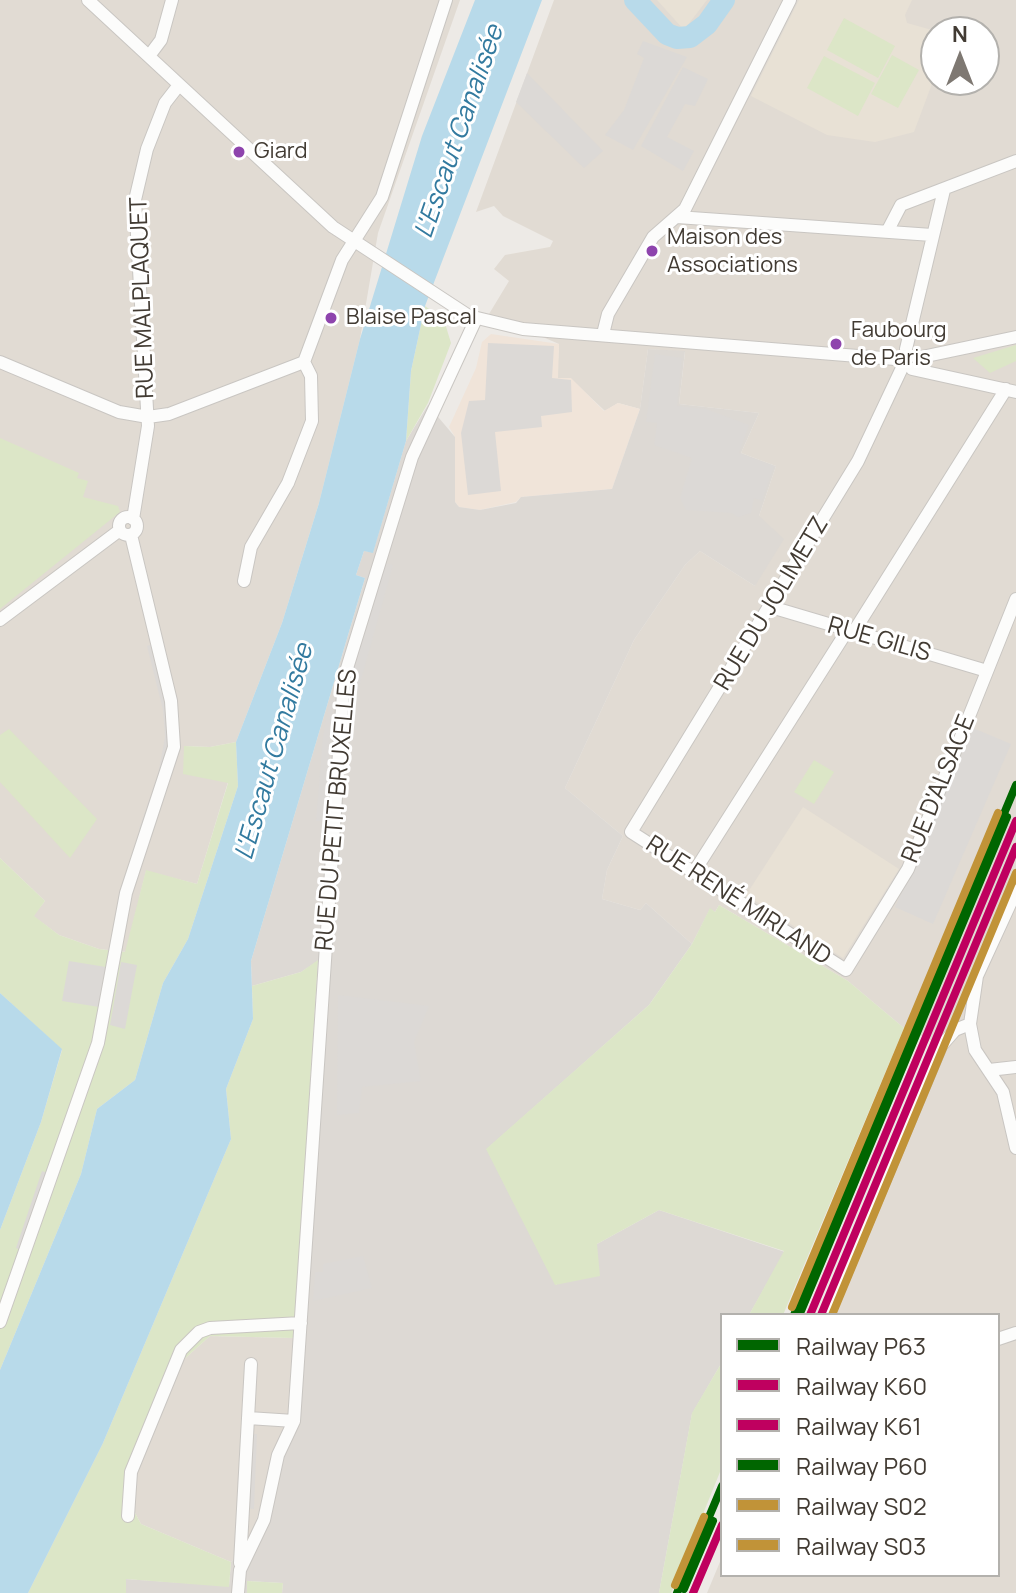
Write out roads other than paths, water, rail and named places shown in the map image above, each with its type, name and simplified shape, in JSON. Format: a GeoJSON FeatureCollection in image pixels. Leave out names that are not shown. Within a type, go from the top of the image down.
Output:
{"type":"FeatureCollection","features":[{"type":"Feature","properties":{"kind":"street"},"geometry":{"type":"LineString","coordinates":[[88,0],[352,242],[476,319],[523,329],[603,334],[803,355],[906,361],[1011,390],[694,872]]}},
{"type":"Feature","properties":{"kind":"street"},"geometry":{"type":"LineString","coordinates":[[149,56],[161,40],[172,0]]}},
{"type":"Feature","properties":{"kind":"street"},"geometry":{"type":"LineString","coordinates":[[244,581],[251,547],[288,483],[312,421],[311,376],[304,362],[339,266],[382,197],[446,0]]}},
{"type":"Feature","properties":{"kind":"street"},"geometry":{"type":"LineString","coordinates":[[603,334],[608,314],[653,237],[687,206],[790,0]]}},
{"type":"Feature","properties":{"kind":"street","name":"RUE MALPLAQUET"},"geometry":{"type":"LineString","coordinates":[[125,532],[122,520],[133,519],[148,417],[135,200],[145,154],[165,103],[179,85]]}},
{"type":"Feature","properties":{"kind":"street"},"geometry":{"type":"LineString","coordinates":[[888,230],[897,207],[1016,161]]}},
{"type":"Feature","properties":{"kind":"street","name":"RUE DU JOLIMETZ"},"geometry":{"type":"LineString","coordinates":[[631,832],[858,461],[906,361],[944,190]]}},
{"type":"Feature","properties":{"kind":"street"},"geometry":{"type":"LineString","coordinates":[[677,217],[932,235]]}},
{"type":"Feature","properties":{"kind":"street","name":"RUE DU PETIT BRUXELLES"},"geometry":{"type":"LineString","coordinates":[[294,1421],[344,678],[409,465],[476,319]]}},
{"type":"Feature","properties":{"kind":"street"},"geometry":{"type":"LineString","coordinates":[[906,361],[1016,337]]}},
{"type":"Feature","properties":{"kind":"street"},"geometry":{"type":"LineString","coordinates":[[0,362],[126,414],[148,417],[169,414],[304,362]]}},
{"type":"Feature","properties":{"kind":"street"},"geometry":{"type":"LineString","coordinates":[[0,620],[125,532],[171,701],[174,739],[169,770],[126,893],[100,1038],[0,1322]]}},
{"type":"Feature","properties":{"kind":"street","name":"RUE D'ALSACE"},"geometry":{"type":"LineString","coordinates":[[846,970],[905,874],[1016,599]]}},
{"type":"Feature","properties":{"kind":"street","name":"RUE GILIS"},"geometry":{"type":"LineString","coordinates":[[771,607],[987,671]]}},
{"type":"Feature","properties":{"kind":"street","name":"RUE RENÉ MIRLAND"},"geometry":{"type":"LineString","coordinates":[[631,832],[846,970]]}},
{"type":"Feature","properties":{"kind":"street"},"geometry":{"type":"LineString","coordinates":[[1016,891],[977,976],[970,1024],[975,1050],[1005,1098],[1016,1148]]}},
{"type":"Feature","properties":{"kind":"street"},"geometry":{"type":"LineString","coordinates":[[829,1313],[941,1046],[955,1030],[970,1024]]}},
{"type":"Feature","properties":{"kind":"street"},"geometry":{"type":"LineString","coordinates":[[989,1070],[1016,1067]]}},
{"type":"Feature","properties":{"kind":"street"},"geometry":{"type":"LineString","coordinates":[[128,1516],[127,1491],[131,1472],[178,1354],[205,1329],[301,1323]]}},
{"type":"Feature","properties":{"kind":"street"},"geometry":{"type":"LineString","coordinates":[[238,1593],[251,1364]]}},
{"type":"Feature","properties":{"kind":"street"},"geometry":{"type":"LineString","coordinates":[[240,1570],[264,1520],[278,1455],[294,1421],[248,1418]]}},
{"type":"Feature","properties":{"kind":"water","name":"L'Escaut Canalisée"},"geometry":{"type":"Polygon","coordinates":[[[475,0],[542,0],[425,306],[411,371],[406,441],[373,553],[364,551],[356,575],[365,578],[251,961],[253,1019],[226,1089],[231,1139],[103,1443],[28,1593],[0,1593],[0,1370],[81,1174],[97,1109],[135,1080],[163,983],[188,939],[238,786],[236,742],[282,623],[319,503],[360,339],[422,136],[475,0]]]}},
{"type":"Feature","properties":{"kind":"water"},"geometry":{"type":"Polygon","coordinates":[[[0,993],[62,1049],[41,1122],[0,1230],[0,993]]]}},
{"type":"Feature","properties":{"kind":"waterway"},"geometry":{"type":"LineString","coordinates":[[635,0],[667,34],[677,38],[690,37],[707,24],[724,0]]}},
{"type":"Feature","properties":{"kind":"rail line","name":"P63"},"geometry":{"type":"LineString","coordinates":[[795,1313],[1016,785]]}},
{"type":"Feature","properties":{"kind":"rail line","name":"S03"},"geometry":{"type":"LineString","coordinates":[[792,1307],[998,813]]}},
{"type":"Feature","properties":{"kind":"rail line","name":"P60"},"geometry":{"type":"LineString","coordinates":[[801,1311],[1007,817]]}},
{"type":"Feature","properties":{"kind":"rail line","name":"K60"},"geometry":{"type":"LineString","coordinates":[[811,1313],[1016,821]]}},
{"type":"Feature","properties":{"kind":"rail line","name":"K61"},"geometry":{"type":"LineString","coordinates":[[822,1313],[1016,847]]}},
{"type":"Feature","properties":{"kind":"rail line","name":"S02"},"geometry":{"type":"LineString","coordinates":[[833,1313],[1016,873]]}},
{"type":"Feature","properties":{"kind":"rail line","name":"P63"},"geometry":{"type":"LineString","coordinates":[[677,1593],[720,1491]]}},
{"type":"Feature","properties":{"kind":"rail line","name":"S03"},"geometry":{"type":"LineString","coordinates":[[675,1585],[704,1517]]}},
{"type":"Feature","properties":{"kind":"rail line","name":"P60"},"geometry":{"type":"LineString","coordinates":[[684,1589],[713,1521]]}},
{"type":"Feature","properties":{"kind":"rail line","name":"K60"},"geometry":{"type":"LineString","coordinates":[[693,1593],[720,1530]]}},
{"type":"Feature","properties":{"kind":"place","name":"Giard"},"geometry":{"type":"Point","coordinates":[239,152]}},
{"type":"Feature","properties":{"kind":"place","name":"Maison des Associations"},"geometry":{"type":"Point","coordinates":[652,251]}},
{"type":"Feature","properties":{"kind":"place","name":"Blaise Pascal"},"geometry":{"type":"Point","coordinates":[331,318]}},
{"type":"Feature","properties":{"kind":"place","name":"Faubourg de Paris"},"geometry":{"type":"Point","coordinates":[836,344]}}]}
